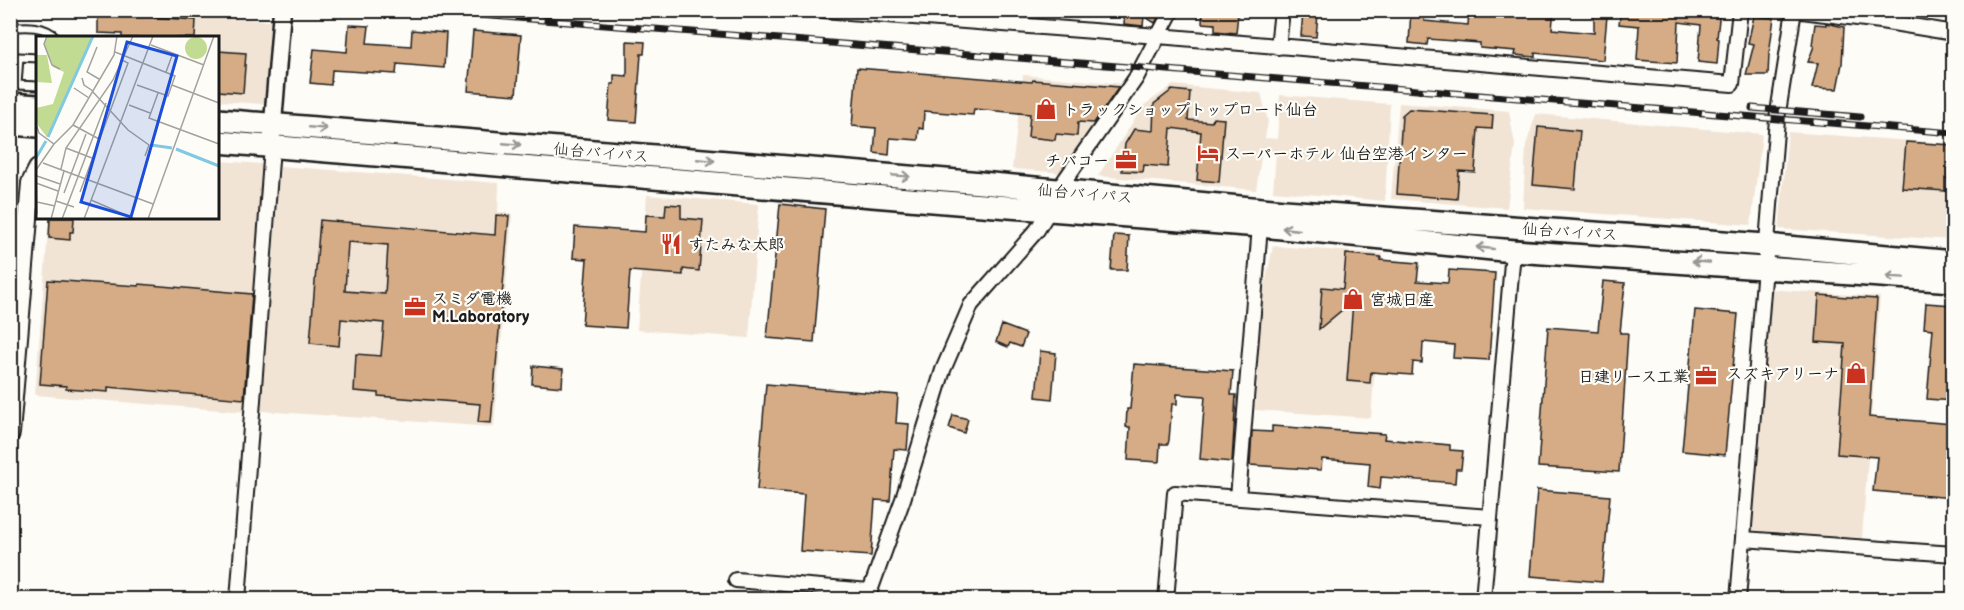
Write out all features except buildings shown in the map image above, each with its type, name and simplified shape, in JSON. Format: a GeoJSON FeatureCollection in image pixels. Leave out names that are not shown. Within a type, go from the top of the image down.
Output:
{"type":"FeatureCollection","features":[{"type":"Feature","properties":{"kind":"highway"},"geometry":{"type":"LineString","coordinates":[[10,104],[36,106]]}},
{"type":"Feature","properties":{"kind":"highway","name":"仙台バイパス"},"geometry":{"type":"LineString","coordinates":[[219,120],[1054,200],[1260,226],[1513,250],[1953,281]]}},
{"type":"Feature","properties":{"kind":"highway"},"geometry":{"type":"LineString","coordinates":[[10,124],[36,126]]}},
{"type":"Feature","properties":{"kind":"highway","name":"仙台バイパス"},"geometry":{"type":"LineString","coordinates":[[219,142],[946,203],[1054,200],[1284,211],[1766,245],[1953,262]]}},
{"type":"Feature","properties":{"kind":"main road"},"geometry":{"type":"LineString","coordinates":[[10,433],[31,183],[36,173]]}},
{"type":"Feature","properties":{"kind":"street"},"geometry":{"type":"LineString","coordinates":[[238,600],[282,10]]}},
{"type":"Feature","properties":{"kind":"street"},"geometry":{"type":"LineString","coordinates":[[823,10],[971,16],[1278,47],[1732,84],[1740,10]]}},
{"type":"Feature","properties":{"kind":"street"},"geometry":{"type":"LineString","coordinates":[[736,580],[870,591],[903,499],[943,370],[971,305],[1037,230],[1054,200],[1136,78],[1172,10]]}},
{"type":"Feature","properties":{"kind":"street"},"geometry":{"type":"LineString","coordinates":[[1278,47],[1282,10]]}},
{"type":"Feature","properties":{"kind":"street"},"geometry":{"type":"LineString","coordinates":[[1738,600],[1778,110],[1794,10],[1953,33]]}},
{"type":"Feature","properties":{"kind":"street"},"geometry":{"type":"LineString","coordinates":[[1238,498],[1260,226]]}},
{"type":"Feature","properties":{"kind":"street"},"geometry":{"type":"LineString","coordinates":[[1483,600],[1513,250]]}},
{"type":"Feature","properties":{"kind":"street"},"geometry":{"type":"LineString","coordinates":[[1166,600],[1175,493],[1490,517]]}},
{"type":"Feature","properties":{"kind":"street"},"geometry":{"type":"LineString","coordinates":[[1743,539],[1953,554]]}},
{"type":"Feature","properties":{"kind":"lane"},"geometry":{"type":"LineString","coordinates":[[10,28],[43,28],[55,36]]}},
{"type":"Feature","properties":{"kind":"lane"},"geometry":{"type":"LineString","coordinates":[[36,58],[19,57],[17,85],[36,86]]}},
{"type":"Feature","properties":{"kind":"shaded area"},"geometry":{"type":"Polygon","coordinates":[[[167,13],[270,21],[264,104],[219,101],[219,36],[165,36],[167,13]]]}},
{"type":"Feature","properties":{"kind":"shaded area"},"geometry":{"type":"Polygon","coordinates":[[[1023,75],[1125,84],[1064,173],[1012,169],[1023,75]]]}},
{"type":"Feature","properties":{"kind":"shaded area"},"geometry":{"type":"Polygon","coordinates":[[[1173,85],[1261,93],[1268,121],[1265,138],[1277,139],[1280,95],[1390,104],[1385,201],[1273,191],[1276,153],[1262,151],[1256,190],[1098,176],[1143,106],[1173,85]]]}},
{"type":"Feature","properties":{"kind":"shaded area"},"geometry":{"type":"Polygon","coordinates":[[[1399,103],[1509,111],[1515,145],[1507,208],[1391,199],[1399,103]]]}},
{"type":"Feature","properties":{"kind":"shaded area"},"geometry":{"type":"Polygon","coordinates":[[[1536,114],[1762,134],[1751,225],[1523,208],[1526,145],[1536,114]]]}},
{"type":"Feature","properties":{"kind":"shaded area"},"geometry":{"type":"Polygon","coordinates":[[[1788,132],[1953,144],[1953,240],[1779,229],[1788,132]]]}},
{"type":"Feature","properties":{"kind":"shaded area"},"geometry":{"type":"Polygon","coordinates":[[[219,161],[263,164],[246,412],[35,395],[49,219],[219,219],[219,161]]]}},
{"type":"Feature","properties":{"kind":"shaded area"},"geometry":{"type":"Polygon","coordinates":[[[280,166],[499,183],[498,212],[512,214],[494,427],[261,411],[280,166]]]}},
{"type":"Feature","properties":{"kind":"shaded area"},"geometry":{"type":"Polygon","coordinates":[[[647,195],[759,204],[749,338],[637,330],[647,195]]]}},
{"type":"Feature","properties":{"kind":"shaded area"},"geometry":{"type":"Polygon","coordinates":[[[1273,246],[1383,254],[1371,418],[1255,410],[1262,299],[1273,246]]]}},
{"type":"Feature","properties":{"kind":"shaded area"},"geometry":{"type":"Polygon","coordinates":[[[1769,289],[1880,297],[1862,538],[1751,530],[1769,289]]]}},
{"type":"Feature","properties":{"kind":"railway"},"geometry":{"type":"LineString","coordinates":[[418,10],[1954,133]]}},
{"type":"Feature","properties":{"kind":"railway"},"geometry":{"type":"LineString","coordinates":[[1752,108],[1860,117]]}},
{"type":"Feature","properties":{"kind":"place","name":"トラックショップトップロード仙台"},"geometry":{"type":"Point","coordinates":[1046,109]}},
{"type":"Feature","properties":{"kind":"place","name":"スーパーホテル 仙台空港インター"},"geometry":{"type":"Point","coordinates":[1208,153]}},
{"type":"Feature","properties":{"kind":"place","name":"チバコー"},"geometry":{"type":"Point","coordinates":[1126,160]}},
{"type":"Feature","properties":{"kind":"place","name":"すたみな太郎"},"geometry":{"type":"Point","coordinates":[671,244]}},
{"type":"Feature","properties":{"kind":"place","name":"宮城日産"},"geometry":{"type":"Point","coordinates":[1353,299]}},
{"type":"Feature","properties":{"kind":"place","name":"スミダ電機 M.Laboratory"},"geometry":{"type":"Point","coordinates":[415,307]}},
{"type":"Feature","properties":{"kind":"place","name":"スズキアリーナ"},"geometry":{"type":"Point","coordinates":[1856,373]}},
{"type":"Feature","properties":{"kind":"place","name":"日建リース工業"},"geometry":{"type":"Point","coordinates":[1706,376]}}]}
